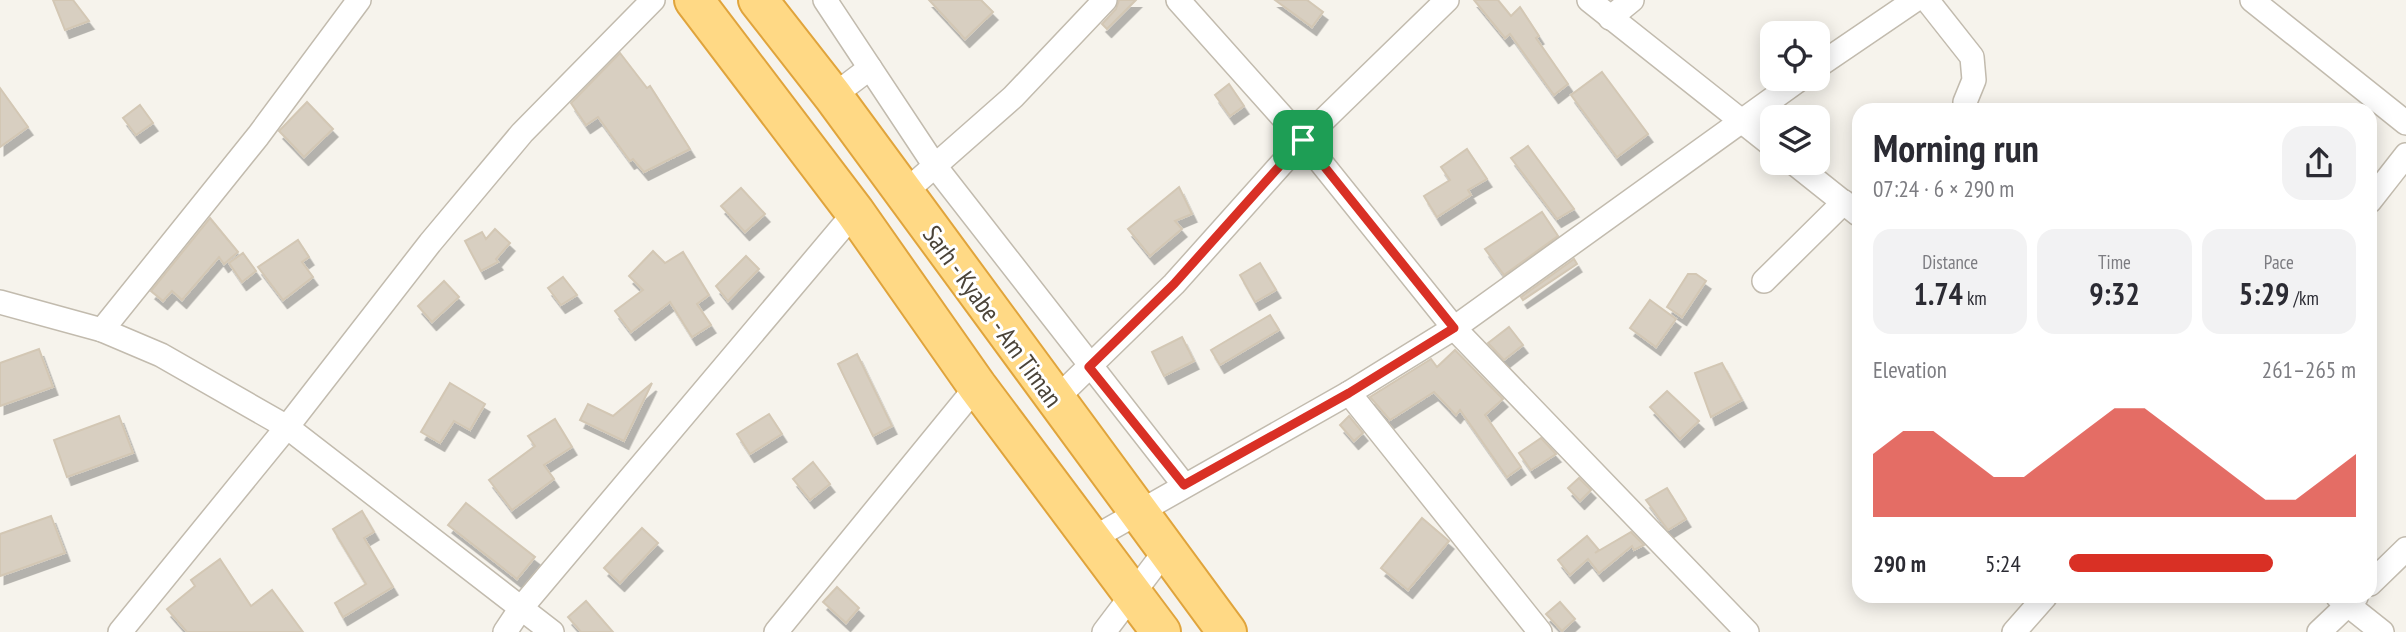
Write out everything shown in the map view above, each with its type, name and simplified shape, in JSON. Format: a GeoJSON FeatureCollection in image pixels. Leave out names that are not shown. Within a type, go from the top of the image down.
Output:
{"type":"FeatureCollection","features":[{"type":"Feature","properties":{"kind":"highway","name":"Sarh - Kyabe - Am Timan"},"geometry":{"type":"LineString","coordinates":[[694,0],[855,212],[977,386],[1161,632]]}},
{"type":"Feature","properties":{"kind":"highway","name":"Sarh - Kyabe - Am Timan"},"geometry":{"type":"LineString","coordinates":[[758,0],[833,96],[1054,401],[1227,632]]}},
{"type":"Feature","properties":{"kind":"street"},"geometry":{"type":"LineString","coordinates":[[102,330],[258,136],[359,0]]}},
{"type":"Feature","properties":{"kind":"street"},"geometry":{"type":"LineString","coordinates":[[120,632],[287,427],[430,243],[522,133],[653,0]]}},
{"type":"Feature","properties":{"kind":"street"},"geometry":{"type":"LineString","coordinates":[[825,0],[935,166],[1089,367],[1184,485]]}},
{"type":"Feature","properties":{"kind":"street"},"geometry":{"type":"LineString","coordinates":[[904,193],[1013,97],[1105,0]]}},
{"type":"Feature","properties":{"kind":"street"},"geometry":{"type":"LineString","coordinates":[[1178,0],[1303,140],[1454,328],[1747,632]]}},
{"type":"Feature","properties":{"kind":"street"},"geometry":{"type":"LineString","coordinates":[[1054,401],[1174,284],[1303,140],[1447,0]]}},
{"type":"Feature","properties":{"kind":"street"},"geometry":{"type":"LineString","coordinates":[[1589,0],[1760,136]]}},
{"type":"Feature","properties":{"kind":"street"},"geometry":{"type":"LineString","coordinates":[[1610,18],[1632,0]]}},
{"type":"Feature","properties":{"kind":"street"},"geometry":{"type":"LineString","coordinates":[[1830,58],[1915,0]]}},
{"type":"Feature","properties":{"kind":"street"},"geometry":{"type":"LineString","coordinates":[[1927,0],[1972,57],[1974,80],[1965,102]]}},
{"type":"Feature","properties":{"kind":"street"},"geometry":{"type":"LineString","coordinates":[[2252,0],[2406,123]]}},
{"type":"Feature","properties":{"kind":"street"},"geometry":{"type":"LineString","coordinates":[[833,96],[870,68]]}},
{"type":"Feature","properties":{"kind":"street"},"geometry":{"type":"LineString","coordinates":[[1090,540],[1349,393],[1454,328],[1782,91]]}},
{"type":"Feature","properties":{"kind":"street"},"geometry":{"type":"LineString","coordinates":[[2377,192],[2406,155]]}},
{"type":"Feature","properties":{"kind":"street"},"geometry":{"type":"LineString","coordinates":[[1764,281],[1851,208],[1809,175]]}},
{"type":"Feature","properties":{"kind":"street"},"geometry":{"type":"LineString","coordinates":[[505,632],[521,608],[855,212]]}},
{"type":"Feature","properties":{"kind":"street"},"geometry":{"type":"LineString","coordinates":[[0,302],[102,330],[161,355],[287,427],[552,632]]}},
{"type":"Feature","properties":{"kind":"street"},"geometry":{"type":"LineString","coordinates":[[776,632],[977,386]]}},
{"type":"Feature","properties":{"kind":"street"},"geometry":{"type":"LineString","coordinates":[[1349,393],[1540,632]]}},
{"type":"Feature","properties":{"kind":"street"},"geometry":{"type":"LineString","coordinates":[[2377,577],[2406,549]]}},
{"type":"Feature","properties":{"kind":"street"},"geometry":{"type":"LineString","coordinates":[[1104,632],[1166,550]]}},
{"type":"Feature","properties":{"kind":"street"},"geometry":{"type":"LineString","coordinates":[[2014,632],[2040,603]]}},
{"type":"Feature","properties":{"kind":"street"},"geometry":{"type":"LineString","coordinates":[[2319,632],[2344,603]]}},
{"type":"Feature","properties":{"kind":"street"},"geometry":{"type":"LineString","coordinates":[[2352,603],[2382,632]]}},
{"type":"Feature","properties":{"kind":"building"},"geometry":{"type":"Polygon","coordinates":[[[53,0],[73,0],[89,21],[65,30],[53,0]]]}},
{"type":"Feature","properties":{"kind":"building"},"geometry":{"type":"Polygon","coordinates":[[[929,0],[981,0],[993,12],[965,39],[929,0]]]}},
{"type":"Feature","properties":{"kind":"building"},"geometry":{"type":"Polygon","coordinates":[[[1119,0],[1136,0],[1107,29],[1102,24],[1116,9],[1119,0]]]}},
{"type":"Feature","properties":{"kind":"building"},"geometry":{"type":"Polygon","coordinates":[[[1275,0],[1307,0],[1323,12],[1312,27],[1275,0]]]}},
{"type":"Feature","properties":{"kind":"building"},"geometry":{"type":"Polygon","coordinates":[[[1474,0],[1498,0],[1511,16],[1520,7],[1539,36],[1536,38],[1568,84],[1554,95],[1510,34],[1505,38],[1474,0]]]}},
{"type":"Feature","properties":{"kind":"building"},"geometry":{"type":"Polygon","coordinates":[[[620,53],[647,88],[650,86],[690,149],[644,172],[633,159],[630,161],[598,117],[586,125],[571,103],[620,53]]]}},
{"type":"Feature","properties":{"kind":"building"},"geometry":{"type":"Polygon","coordinates":[[[1602,72],[1648,134],[1617,157],[1571,95],[1602,72]]]}},
{"type":"Feature","properties":{"kind":"building"},"geometry":{"type":"Polygon","coordinates":[[[1229,84],[1244,106],[1230,116],[1215,95],[1229,84]]]}},
{"type":"Feature","properties":{"kind":"building"},"geometry":{"type":"Polygon","coordinates":[[[0,88],[28,127],[0,147],[0,88]]]}},
{"type":"Feature","properties":{"kind":"building"},"geometry":{"type":"Polygon","coordinates":[[[307,102],[333,129],[304,157],[279,131],[307,102]]]}},
{"type":"Feature","properties":{"kind":"building"},"geometry":{"type":"Polygon","coordinates":[[[140,105],[153,123],[136,135],[123,118],[140,105]]]}},
{"type":"Feature","properties":{"kind":"building"},"geometry":{"type":"Polygon","coordinates":[[[1528,146],[1574,209],[1557,219],[1511,158],[1528,146]]]}},
{"type":"Feature","properties":{"kind":"building"},"geometry":{"type":"Polygon","coordinates":[[[1467,149],[1487,179],[1468,190],[1471,195],[1437,217],[1424,196],[1450,180],[1441,167],[1467,149]]]}},
{"type":"Feature","properties":{"kind":"building"},"geometry":{"type":"Polygon","coordinates":[[[1179,187],[1192,214],[1175,221],[1182,229],[1150,256],[1128,229],[1179,187]]]}},
{"type":"Feature","properties":{"kind":"building"},"geometry":{"type":"Polygon","coordinates":[[[741,188],[765,214],[745,232],[721,206],[741,188]]]}},
{"type":"Feature","properties":{"kind":"building"},"geometry":{"type":"Polygon","coordinates":[[[1542,212],[1558,236],[1504,275],[1485,249],[1542,212]]]}},
{"type":"Feature","properties":{"kind":"building"},"geometry":{"type":"Polygon","coordinates":[[[210,218],[238,252],[224,264],[219,257],[182,300],[172,291],[163,301],[151,291],[210,218]]]}},
{"type":"Feature","properties":{"kind":"building"},"geometry":{"type":"Polygon","coordinates":[[[495,229],[510,243],[496,259],[498,262],[481,271],[465,241],[482,232],[486,239],[495,229]]]}},
{"type":"Feature","properties":{"kind":"building"},"geometry":{"type":"Polygon","coordinates":[[[298,240],[309,257],[302,262],[313,277],[283,300],[258,267],[298,240]]]}},
{"type":"Feature","properties":{"kind":"building"},"geometry":{"type":"Polygon","coordinates":[[[653,251],[665,263],[683,252],[709,295],[697,304],[711,325],[692,337],[670,302],[631,332],[615,311],[643,290],[629,276],[653,251]]]}},
{"type":"Feature","properties":{"kind":"building"},"geometry":{"type":"Polygon","coordinates":[[[243,253],[256,271],[242,282],[229,263],[243,253]]]}},
{"type":"Feature","properties":{"kind":"building"},"geometry":{"type":"Polygon","coordinates":[[[746,256],[759,269],[728,301],[716,286],[746,256]]]}},
{"type":"Feature","properties":{"kind":"building"},"geometry":{"type":"Polygon","coordinates":[[[1574,259],[1577,264],[1523,300],[1521,297],[1574,259]]]}},
{"type":"Feature","properties":{"kind":"building"},"geometry":{"type":"Polygon","coordinates":[[[1260,263],[1276,290],[1255,302],[1240,275],[1260,263]]]}},
{"type":"Feature","properties":{"kind":"building"},"geometry":{"type":"Polygon","coordinates":[[[1688,274],[1696,274],[1706,281],[1682,317],[1667,307],[1688,274]]]}},
{"type":"Feature","properties":{"kind":"building"},"geometry":{"type":"Polygon","coordinates":[[[563,277],[577,295],[561,305],[548,288],[563,277]]]}},
{"type":"Feature","properties":{"kind":"building"},"geometry":{"type":"Polygon","coordinates":[[[444,281],[459,297],[432,322],[418,306],[444,281]]]}},
{"type":"Feature","properties":{"kind":"building"},"geometry":{"type":"Polygon","coordinates":[[[1650,300],[1676,319],[1656,347],[1630,328],[1650,300]]]}},
{"type":"Feature","properties":{"kind":"building"},"geometry":{"type":"Polygon","coordinates":[[[1270,315],[1279,330],[1220,365],[1211,350],[1270,315]]]}},
{"type":"Feature","properties":{"kind":"building"},"geometry":{"type":"Polygon","coordinates":[[[1509,327],[1523,345],[1504,360],[1488,343],[1509,327]]]}},
{"type":"Feature","properties":{"kind":"building"},"geometry":{"type":"Polygon","coordinates":[[[1182,337],[1194,361],[1164,376],[1152,352],[1182,337]]]}},
{"type":"Feature","properties":{"kind":"building"},"geometry":{"type":"Polygon","coordinates":[[[39,349],[53,387],[0,406],[0,363],[39,349]]]}},
{"type":"Feature","properties":{"kind":"building"},"geometry":{"type":"Polygon","coordinates":[[[1455,350],[1503,399],[1485,415],[1521,467],[1507,477],[1460,410],[1456,415],[1434,392],[1390,420],[1370,397],[1431,359],[1437,367],[1455,350]]]}},
{"type":"Feature","properties":{"kind":"building"},"geometry":{"type":"Polygon","coordinates":[[[857,354],[892,426],[873,436],[838,364],[857,354]]]}},
{"type":"Feature","properties":{"kind":"building"},"geometry":{"type":"Polygon","coordinates":[[[1722,363],[1742,400],[1711,417],[1695,373],[1722,363]]]}},
{"type":"Feature","properties":{"kind":"building"},"geometry":{"type":"Polygon","coordinates":[[[450,383],[485,404],[470,430],[454,421],[440,443],[421,432],[450,383]]]}},
{"type":"Feature","properties":{"kind":"building"},"geometry":{"type":"Polygon","coordinates":[[[652,383],[624,441],[580,420],[588,404],[613,416],[652,383]]]}},
{"type":"Feature","properties":{"kind":"building"},"geometry":{"type":"Polygon","coordinates":[[[1667,391],[1699,421],[1680,439],[1650,407],[1667,391]]]}},
{"type":"Feature","properties":{"kind":"building"},"geometry":{"type":"Polygon","coordinates":[[[769,414],[782,434],[750,454],[737,434],[769,414]]]}},
{"type":"Feature","properties":{"kind":"building"},"geometry":{"type":"Polygon","coordinates":[[[119,416],[133,453],[67,477],[54,440],[119,416]]]}},
{"type":"Feature","properties":{"kind":"building"},"geometry":{"type":"Polygon","coordinates":[[[1349,416],[1363,433],[1354,441],[1340,425],[1349,416]]]}},
{"type":"Feature","properties":{"kind":"building"},"geometry":{"type":"Polygon","coordinates":[[[555,419],[572,447],[544,465],[554,479],[512,510],[489,480],[535,446],[528,436],[555,419]]]}},
{"type":"Feature","properties":{"kind":"building"},"geometry":{"type":"Polygon","coordinates":[[[1541,438],[1556,454],[1531,470],[1519,453],[1541,438]]]}},
{"type":"Feature","properties":{"kind":"building"},"geometry":{"type":"Polygon","coordinates":[[[813,462],[830,484],[810,500],[793,479],[813,462]]]}},
{"type":"Feature","properties":{"kind":"building"},"geometry":{"type":"Polygon","coordinates":[[[1579,478],[1591,490],[1580,501],[1568,488],[1579,478]]]}},
{"type":"Feature","properties":{"kind":"building"},"geometry":{"type":"Polygon","coordinates":[[[1667,488],[1686,519],[1668,530],[1646,500],[1667,488]]]}},
{"type":"Feature","properties":{"kind":"building"},"geometry":{"type":"Polygon","coordinates":[[[466,503],[535,557],[517,579],[448,525],[466,503]]]}},
{"type":"Feature","properties":{"kind":"building"},"geometry":{"type":"Polygon","coordinates":[[[362,511],[374,532],[364,538],[393,587],[343,617],[335,603],[366,584],[333,529],[362,511]]]}},
{"type":"Feature","properties":{"kind":"building"},"geometry":{"type":"Polygon","coordinates":[[[51,516],[65,553],[0,576],[0,534],[51,516]]]}},
{"type":"Feature","properties":{"kind":"building"},"geometry":{"type":"Polygon","coordinates":[[[1422,518],[1449,541],[1408,590],[1381,568],[1422,518]]]}},
{"type":"Feature","properties":{"kind":"building"},"geometry":{"type":"Polygon","coordinates":[[[642,528],[658,543],[620,583],[604,568],[642,528]]]}},
{"type":"Feature","properties":{"kind":"building"},"geometry":{"type":"Polygon","coordinates":[[[1631,532],[1644,545],[1634,550],[1632,546],[1599,573],[1588,559],[1570,575],[1558,560],[1587,536],[1599,550],[1595,553],[1631,532]]]}},
{"type":"Feature","properties":{"kind":"building"},"geometry":{"type":"Polygon","coordinates":[[[220,559],[251,606],[272,590],[303,632],[187,632],[167,609],[195,586],[191,580],[220,559]]]}},
{"type":"Feature","properties":{"kind":"building"},"geometry":{"type":"Polygon","coordinates":[[[837,587],[859,608],[846,623],[823,602],[837,587]]]}},
{"type":"Feature","properties":{"kind":"building"},"geometry":{"type":"Polygon","coordinates":[[[586,601],[613,632],[581,632],[568,617],[586,601]]]}},
{"type":"Feature","properties":{"kind":"building"},"geometry":{"type":"Polygon","coordinates":[[[1560,602],[1575,619],[1562,631],[1546,614],[1560,602]]]}},
{"type":"Feature","properties":{"kind":"route"},"geometry":{"type":"LineString","coordinates":[[1303,140],[1454,328],[1349,393],[1184,485],[1089,367],[1174,284],[1303,140]]}}]}
